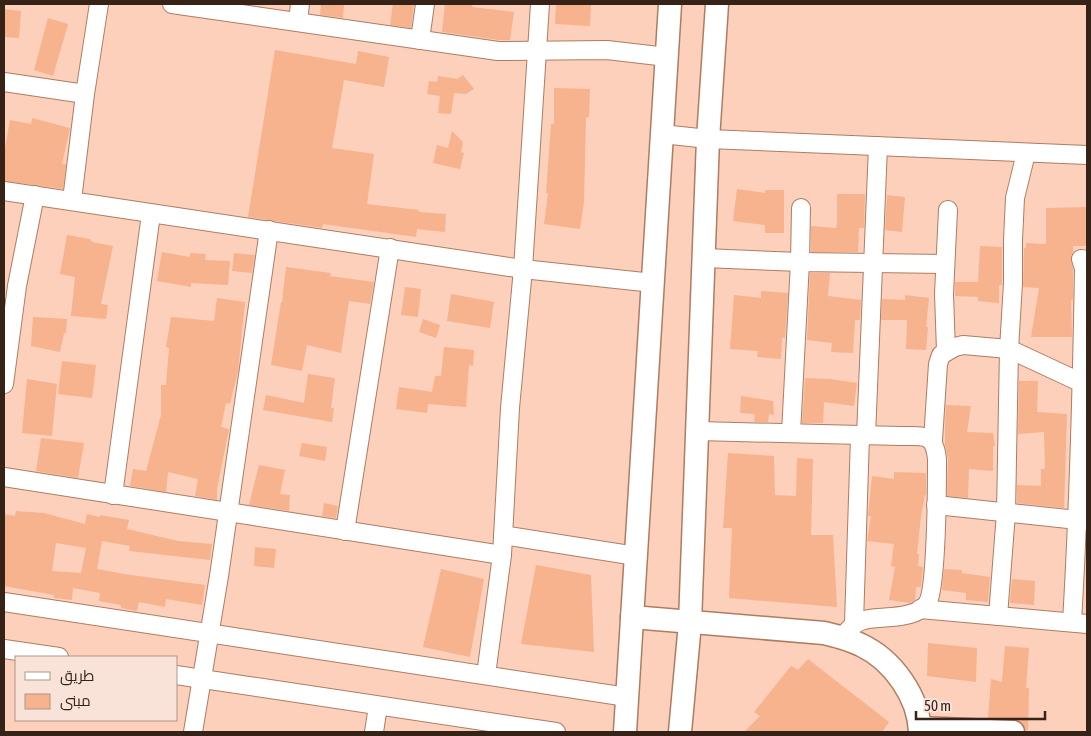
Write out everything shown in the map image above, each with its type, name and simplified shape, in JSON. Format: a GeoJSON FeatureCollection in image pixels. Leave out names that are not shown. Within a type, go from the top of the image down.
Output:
{"type":"FeatureCollection","features":[{"type":"Feature","properties":{"kind":"street"},"geometry":{"type":"LineString","coordinates":[[72,200],[85,94],[99,4]]}},
{"type":"Feature","properties":{"kind":"street"},"geometry":{"type":"LineString","coordinates":[[179,4],[498,51],[607,50],[667,56]]}},
{"type":"Feature","properties":{"kind":"street"},"geometry":{"type":"LineString","coordinates":[[298,21],[300,4]]}},
{"type":"Feature","properties":{"kind":"street"},"geometry":{"type":"LineString","coordinates":[[420,40],[425,4]]}},
{"type":"Feature","properties":{"kind":"street"},"geometry":{"type":"LineString","coordinates":[[486,675],[502,555],[510,408],[523,269],[540,4]]}},
{"type":"Feature","properties":{"kind":"street"},"geometry":{"type":"LineString","coordinates":[[624,732],[670,4]]}},
{"type":"Feature","properties":{"kind":"street"},"geometry":{"type":"LineString","coordinates":[[680,732],[690,623],[708,139],[717,4]]}},
{"type":"Feature","properties":{"kind":"street"},"geometry":{"type":"LineString","coordinates":[[4,82],[85,94]]}},
{"type":"Feature","properties":{"kind":"street"},"geometry":{"type":"LineString","coordinates":[[662,134],[708,139],[1087,155]]}},
{"type":"Feature","properties":{"kind":"street"},"geometry":{"type":"LineString","coordinates":[[878,146],[863,436],[848,630],[862,645],[877,654],[907,688],[920,730],[1013,732]]}},
{"type":"Feature","properties":{"kind":"street"},"geometry":{"type":"LineString","coordinates":[[998,616],[1006,513],[1008,349],[1013,283],[1015,198],[1026,153]]}},
{"type":"Feature","properties":{"kind":"street"},"geometry":{"type":"LineString","coordinates":[[4,191],[523,269],[653,283]]}},
{"type":"Feature","properties":{"kind":"street"},"geometry":{"type":"LineString","coordinates":[[4,384],[17,286],[35,195]]}},
{"type":"Feature","properties":{"kind":"street"},"geometry":{"type":"LineString","coordinates":[[791,433],[802,208]]}},
{"type":"Feature","properties":{"kind":"street"},"geometry":{"type":"LineString","coordinates":[[946,351],[944,325],[948,210]]}},
{"type":"Feature","properties":{"kind":"street"},"geometry":{"type":"LineString","coordinates":[[113,494],[151,214]]}},
{"type":"Feature","properties":{"kind":"street"},"geometry":{"type":"LineString","coordinates":[[193,732],[210,634],[269,230]]}},
{"type":"Feature","properties":{"kind":"street"},"geometry":{"type":"LineString","coordinates":[[344,531],[390,248]]}},
{"type":"Feature","properties":{"kind":"street"},"geometry":{"type":"LineString","coordinates":[[704,258],[800,262],[945,264]]}},
{"type":"Feature","properties":{"kind":"street"},"geometry":{"type":"LineString","coordinates":[[632,617],[824,633],[848,630],[861,619],[898,616],[920,610],[1080,623],[1085,383],[1084,269],[1081,259],[1087,260]]}},
{"type":"Feature","properties":{"kind":"street"},"geometry":{"type":"LineString","coordinates":[[920,610],[929,600],[933,579],[938,459],[933,440],[938,364],[942,355],[946,351],[963,345],[1008,349],[1085,383]]}},
{"type":"Feature","properties":{"kind":"street"},"geometry":{"type":"LineString","coordinates":[[698,431],[917,437],[933,440]]}},
{"type":"Feature","properties":{"kind":"street"},"geometry":{"type":"LineString","coordinates":[[4,477],[502,555]]}},
{"type":"Feature","properties":{"kind":"street"},"geometry":{"type":"LineString","coordinates":[[936,506],[1083,521]]}},
{"type":"Feature","properties":{"kind":"street"},"geometry":{"type":"LineString","coordinates":[[503,535],[636,556]]}},
{"type":"Feature","properties":{"kind":"street"},"geometry":{"type":"LineString","coordinates":[[4,602],[627,697]]}},
{"type":"Feature","properties":{"kind":"street"},"geometry":{"type":"LineString","coordinates":[[4,649],[52,656]]}},
{"type":"Feature","properties":{"kind":"street"},"geometry":{"type":"LineString","coordinates":[[178,675],[556,732]]}},
{"type":"Feature","properties":{"kind":"street"},"geometry":{"type":"LineString","coordinates":[[374,732],[378,706]]}},
{"type":"Feature","properties":{"kind":"building"},"geometry":{"type":"Polygon","coordinates":[[[321,4],[344,4],[343,18],[320,15],[321,4]]]}},
{"type":"Feature","properties":{"kind":"building"},"geometry":{"type":"Polygon","coordinates":[[[393,4],[414,4],[411,28],[390,25],[393,4]]]}},
{"type":"Feature","properties":{"kind":"building"},"geometry":{"type":"Polygon","coordinates":[[[445,4],[473,4],[472,7],[514,12],[510,40],[442,32],[445,4]]]}},
{"type":"Feature","properties":{"kind":"building"},"geometry":{"type":"Polygon","coordinates":[[[556,4],[591,4],[590,26],[555,24],[556,4]]]}},
{"type":"Feature","properties":{"kind":"building"},"geometry":{"type":"Polygon","coordinates":[[[4,9],[21,11],[19,38],[4,37],[4,9]]]}},
{"type":"Feature","properties":{"kind":"building"},"geometry":{"type":"Polygon","coordinates":[[[48,18],[68,24],[53,76],[34,70],[48,18]]]}},
{"type":"Feature","properties":{"kind":"building"},"geometry":{"type":"Polygon","coordinates":[[[275,50],[356,64],[358,51],[389,57],[384,87],[344,80],[332,148],[374,154],[367,204],[446,214],[445,232],[417,229],[416,237],[323,224],[322,228],[248,217],[275,50]]]}},
{"type":"Feature","properties":{"kind":"building"},"geometry":{"type":"Polygon","coordinates":[[[463,75],[474,89],[466,94],[454,93],[451,114],[438,113],[440,96],[427,94],[429,81],[437,82],[438,76],[457,79],[463,75]]]}},
{"type":"Feature","properties":{"kind":"building"},"geometry":{"type":"Polygon","coordinates":[[[554,88],[590,89],[589,117],[586,117],[584,202],[580,229],[544,224],[548,193],[546,193],[551,124],[554,124],[554,88]]]}},
{"type":"Feature","properties":{"kind":"building"},"geometry":{"type":"Polygon","coordinates":[[[32,118],[70,128],[62,164],[66,164],[63,189],[4,181],[4,154],[10,120],[31,124],[32,118]]]}},
{"type":"Feature","properties":{"kind":"building"},"geometry":{"type":"Polygon","coordinates":[[[452,131],[463,142],[461,152],[464,153],[460,169],[433,163],[437,145],[448,148],[452,131]]]}},
{"type":"Feature","properties":{"kind":"building"},"geometry":{"type":"Polygon","coordinates":[[[737,189],[765,193],[765,190],[784,190],[784,233],[765,233],[765,225],[733,221],[737,189]]]}},
{"type":"Feature","properties":{"kind":"building"},"geometry":{"type":"Polygon","coordinates":[[[837,194],[865,194],[864,228],[859,228],[858,252],[811,252],[811,226],[836,228],[837,194]]]}},
{"type":"Feature","properties":{"kind":"building"},"geometry":{"type":"Polygon","coordinates":[[[887,195],[905,197],[902,232],[885,230],[887,195]]]}},
{"type":"Feature","properties":{"kind":"building"},"geometry":{"type":"Polygon","coordinates":[[[1087,207],[1087,246],[1073,246],[1071,257],[1073,270],[1073,299],[1071,300],[1072,337],[1031,337],[1039,288],[1023,287],[1024,248],[1026,248],[1026,243],[1046,244],[1046,208],[1087,207]]]}},
{"type":"Feature","properties":{"kind":"building"},"geometry":{"type":"Polygon","coordinates":[[[67,235],[113,246],[101,304],[108,305],[106,319],[71,316],[75,277],[60,274],[67,235]]]}},
{"type":"Feature","properties":{"kind":"building"},"geometry":{"type":"Polygon","coordinates":[[[980,246],[1002,247],[1002,285],[999,285],[999,303],[978,301],[978,297],[955,296],[955,282],[978,282],[980,246]]]}},
{"type":"Feature","properties":{"kind":"building"},"geometry":{"type":"Polygon","coordinates":[[[162,252],[190,257],[190,253],[206,254],[205,260],[230,261],[228,285],[191,283],[191,287],[157,281],[162,252]]]}},
{"type":"Feature","properties":{"kind":"building"},"geometry":{"type":"Polygon","coordinates":[[[234,253],[255,255],[252,273],[232,271],[234,253]]]}},
{"type":"Feature","properties":{"kind":"building"},"geometry":{"type":"Polygon","coordinates":[[[286,267],[331,273],[330,276],[374,282],[370,304],[349,301],[341,353],[307,345],[302,371],[271,365],[286,267]]]}},
{"type":"Feature","properties":{"kind":"building"},"geometry":{"type":"Polygon","coordinates":[[[810,273],[830,273],[828,296],[861,300],[860,320],[855,320],[853,353],[831,352],[832,343],[807,340],[810,273]]]}},
{"type":"Feature","properties":{"kind":"building"},"geometry":{"type":"Polygon","coordinates":[[[405,287],[421,289],[418,317],[401,315],[405,287]]]}},
{"type":"Feature","properties":{"kind":"building"},"geometry":{"type":"Polygon","coordinates":[[[761,291],[788,293],[785,338],[782,338],[781,359],[757,357],[758,351],[730,349],[734,295],[761,298],[761,291]]]}},
{"type":"Feature","properties":{"kind":"building"},"geometry":{"type":"Polygon","coordinates":[[[451,294],[494,302],[490,328],[447,321],[451,294]]]}},
{"type":"Feature","properties":{"kind":"building"},"geometry":{"type":"Polygon","coordinates":[[[905,295],[929,298],[926,350],[906,349],[907,320],[881,320],[882,299],[905,300],[905,295]]]}},
{"type":"Feature","properties":{"kind":"building"},"geometry":{"type":"Polygon","coordinates":[[[217,298],[245,302],[238,371],[230,404],[226,403],[221,427],[229,429],[217,489],[217,500],[195,496],[198,479],[168,472],[166,492],[130,486],[133,469],[146,471],[161,415],[161,385],[166,385],[169,348],[166,347],[171,317],[214,321],[217,298]]]}},
{"type":"Feature","properties":{"kind":"building"},"geometry":{"type":"Polygon","coordinates":[[[33,317],[67,319],[66,333],[64,333],[60,352],[31,346],[33,317]]]}},
{"type":"Feature","properties":{"kind":"building"},"geometry":{"type":"Polygon","coordinates":[[[423,319],[440,325],[436,338],[419,332],[423,319]]]}},
{"type":"Feature","properties":{"kind":"building"},"geometry":{"type":"Polygon","coordinates":[[[444,347],[474,350],[473,366],[469,365],[466,407],[428,404],[427,413],[396,409],[399,387],[432,392],[435,376],[441,376],[444,347]]]}},
{"type":"Feature","properties":{"kind":"building"},"geometry":{"type":"Polygon","coordinates":[[[62,361],[96,365],[92,398],[58,394],[62,361]]]}},
{"type":"Feature","properties":{"kind":"building"},"geometry":{"type":"Polygon","coordinates":[[[308,374],[335,378],[331,408],[334,408],[332,422],[263,410],[266,395],[304,403],[308,374]]]}},
{"type":"Feature","properties":{"kind":"building"},"geometry":{"type":"Polygon","coordinates":[[[805,378],[857,383],[854,406],[824,402],[823,423],[802,423],[805,378]]]}},
{"type":"Feature","properties":{"kind":"building"},"geometry":{"type":"Polygon","coordinates":[[[27,379],[57,384],[52,436],[22,433],[27,379]]]}},
{"type":"Feature","properties":{"kind":"building"},"geometry":{"type":"Polygon","coordinates":[[[1019,381],[1038,381],[1037,412],[1067,414],[1064,508],[1017,503],[1017,485],[1041,486],[1041,469],[1045,469],[1044,432],[1018,434],[1019,381]]]}},
{"type":"Feature","properties":{"kind":"building"},"geometry":{"type":"Polygon","coordinates":[[[741,396],[773,401],[774,415],[769,414],[768,422],[754,422],[755,414],[740,413],[741,396]]]}},
{"type":"Feature","properties":{"kind":"building"},"geometry":{"type":"Polygon","coordinates":[[[946,405],[971,406],[967,432],[993,433],[995,446],[993,446],[993,471],[969,469],[968,498],[947,496],[946,405]]]}},
{"type":"Feature","properties":{"kind":"building"},"geometry":{"type":"Polygon","coordinates":[[[41,438],[84,443],[78,478],[36,471],[41,438]]]}},
{"type":"Feature","properties":{"kind":"building"},"geometry":{"type":"Polygon","coordinates":[[[302,443],[327,447],[325,461],[299,456],[302,443]]]}},
{"type":"Feature","properties":{"kind":"building"},"geometry":{"type":"Polygon","coordinates":[[[728,453],[774,456],[775,495],[796,496],[797,458],[813,459],[811,535],[833,535],[837,607],[729,598],[732,528],[723,528],[728,453]]]}},
{"type":"Feature","properties":{"kind":"building"},"geometry":{"type":"Polygon","coordinates":[[[259,465],[285,470],[280,494],[290,495],[289,511],[249,505],[259,465]]]}},
{"type":"Feature","properties":{"kind":"building"},"geometry":{"type":"Polygon","coordinates":[[[894,472],[926,473],[926,495],[921,516],[917,554],[919,554],[918,566],[923,567],[921,587],[916,587],[915,600],[910,603],[889,600],[895,567],[891,566],[894,544],[867,541],[871,516],[868,516],[872,476],[894,479],[894,472]]]}},
{"type":"Feature","properties":{"kind":"building"},"geometry":{"type":"Polygon","coordinates":[[[324,503],[338,506],[336,518],[322,516],[324,503]]]}},
{"type":"Feature","properties":{"kind":"building"},"geometry":{"type":"Polygon","coordinates":[[[16,511],[44,513],[85,524],[87,514],[100,517],[100,515],[129,520],[127,529],[178,541],[212,544],[210,560],[129,551],[130,546],[102,541],[97,569],[205,585],[202,605],[166,599],[165,607],[139,602],[137,611],[121,608],[121,605],[99,601],[100,593],[73,588],[72,600],[54,598],[54,595],[4,586],[4,514],[15,516],[16,511]],[[56,543],[52,571],[81,573],[86,548],[56,543]]]}},
{"type":"Feature","properties":{"kind":"building"},"geometry":{"type":"Polygon","coordinates":[[[255,547],[276,549],[274,568],[254,566],[255,547]]]}},
{"type":"Feature","properties":{"kind":"building"},"geometry":{"type":"Polygon","coordinates":[[[536,565],[591,575],[594,652],[521,644],[536,565]]]}},
{"type":"Feature","properties":{"kind":"building"},"geometry":{"type":"Polygon","coordinates":[[[441,569],[484,579],[470,657],[423,647],[441,569]]]}},
{"type":"Feature","properties":{"kind":"building"},"geometry":{"type":"Polygon","coordinates":[[[944,569],[962,570],[962,573],[990,577],[988,602],[966,600],[966,593],[942,590],[944,569]]]}},
{"type":"Feature","properties":{"kind":"building"},"geometry":{"type":"Polygon","coordinates":[[[1012,579],[1035,581],[1034,605],[1010,603],[1012,579]]]}},
{"type":"Feature","properties":{"kind":"building"},"geometry":{"type":"Polygon","coordinates":[[[928,643],[977,648],[976,682],[927,676],[928,643]]]}},
{"type":"Feature","properties":{"kind":"building"},"geometry":{"type":"Polygon","coordinates":[[[1005,646],[1029,648],[1026,688],[1029,688],[1028,730],[1020,721],[1014,719],[988,718],[991,679],[1002,682],[1005,646]]]}},
{"type":"Feature","properties":{"kind":"building"},"geometry":{"type":"Polygon","coordinates":[[[808,659],[889,722],[882,732],[744,732],[760,716],[754,712],[791,666],[798,670],[808,659]]]}}]}
